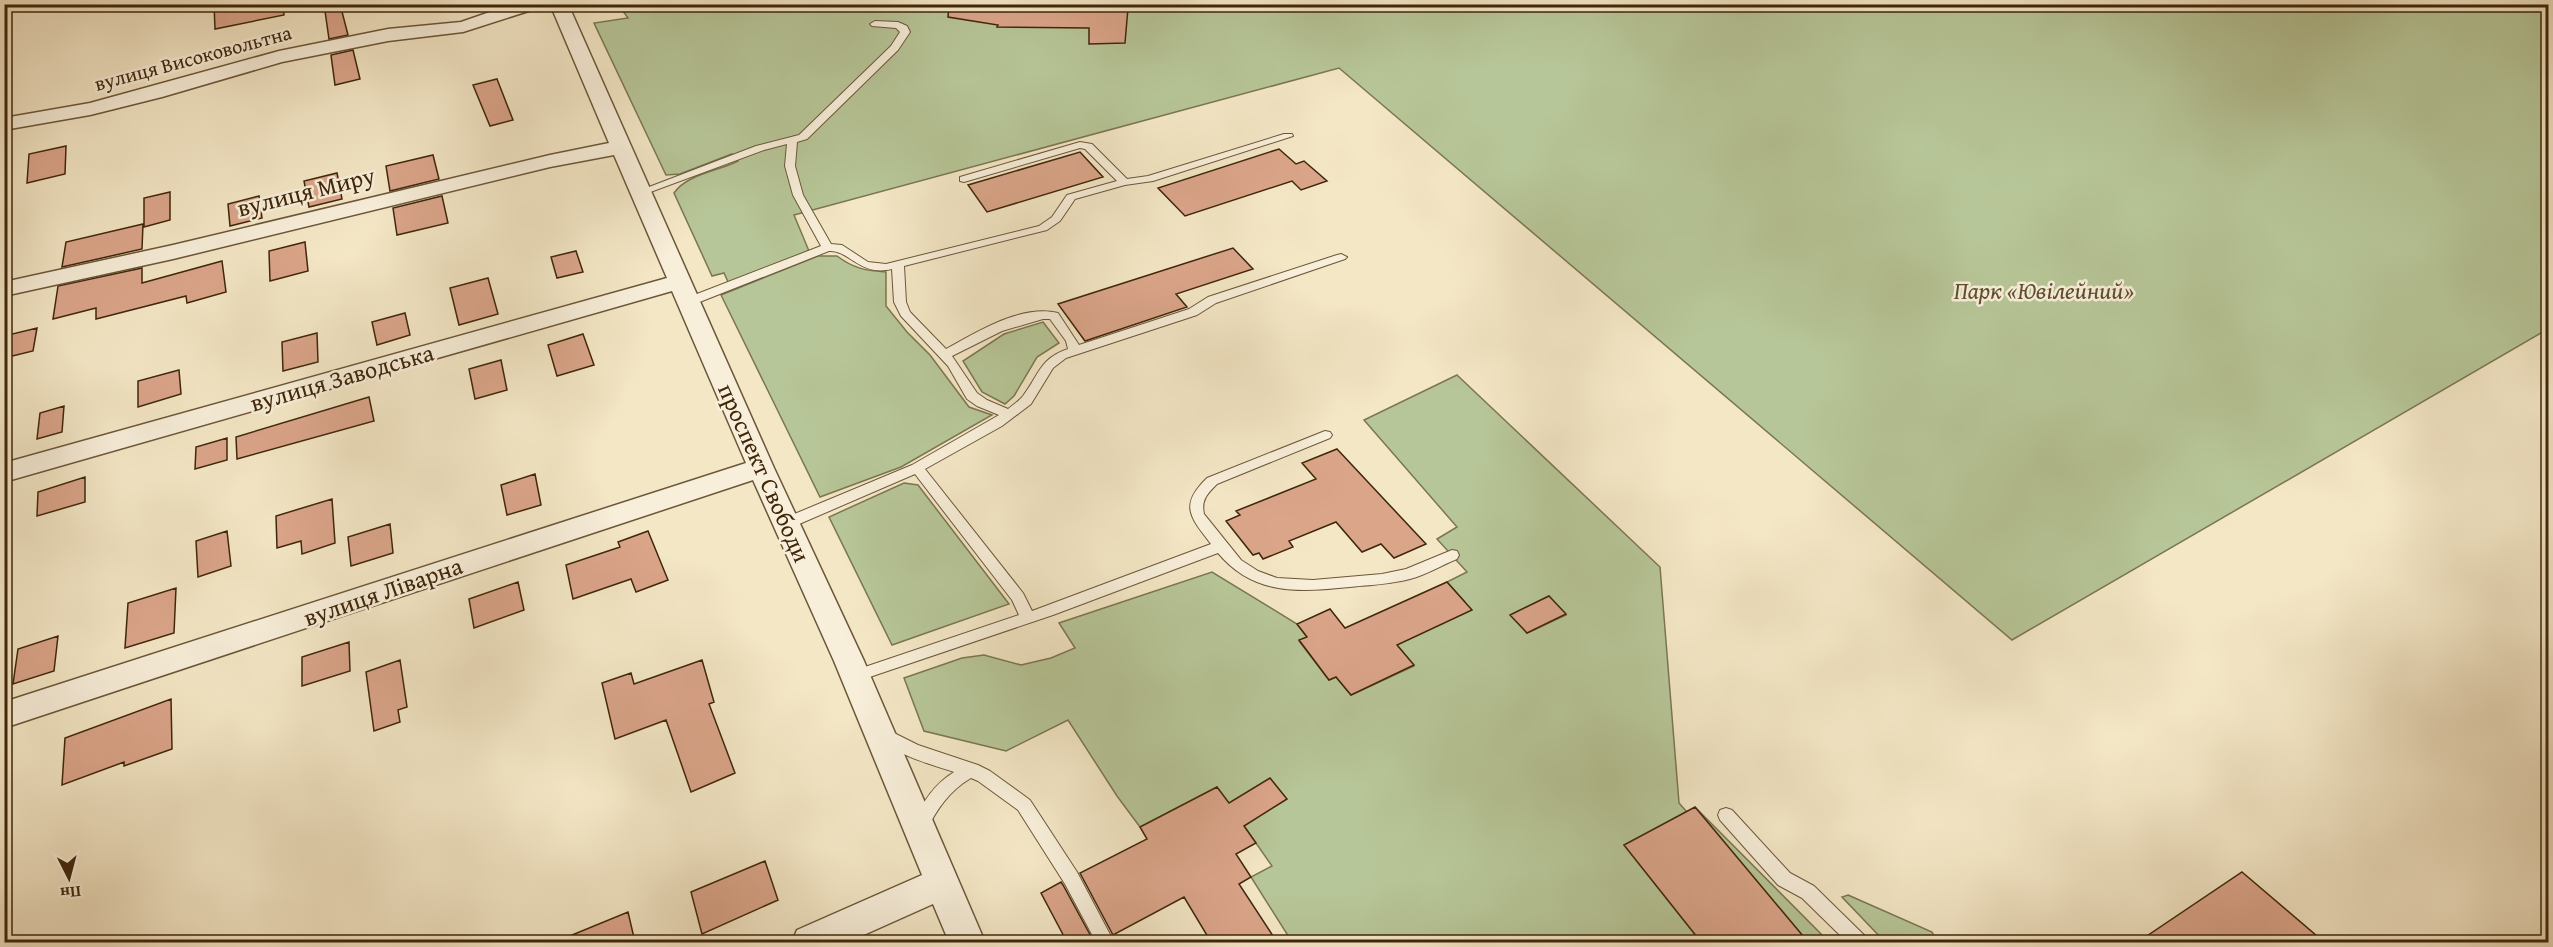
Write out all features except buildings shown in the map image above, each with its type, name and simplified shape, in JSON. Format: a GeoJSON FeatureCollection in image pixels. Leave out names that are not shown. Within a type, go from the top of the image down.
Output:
{"type":"FeatureCollection","features":[{"type":"Feature","properties":{"kind":"street","name":"вулиця Високовольтна"},"geometry":{"type":"LineString","coordinates":[[4,124],[90,109],[155,93],[279,57],[388,35],[463,27],[532,4]]}},
{"type":"Feature","properties":{"kind":"street","name":"проспект Свободи"},"geometry":{"type":"LineString","coordinates":[[559,4],[785,524],[855,676],[967,942]]}},
{"type":"Feature","properties":{"kind":"street","name":"вулиця Миру"},"geometry":{"type":"LineString","coordinates":[[4,289],[173,252],[539,163],[621,147]]}},
{"type":"Feature","properties":{"kind":"street","name":"вулиця Заводська"},"geometry":{"type":"LineString","coordinates":[[4,473],[683,292]]}},
{"type":"Feature","properties":{"kind":"street","name":"вулиця Ліварна"},"geometry":{"type":"LineString","coordinates":[[4,715],[761,468]]}},
{"type":"Feature","properties":{"kind":"street"},"geometry":{"type":"LineString","coordinates":[[810,942],[942,883]]}},
{"type":"Feature","properties":{"kind":"lane"},"geometry":{"type":"LineString","coordinates":[[641,192],[760,148],[803,137],[895,48],[905,32],[904,28],[898,24],[875,24]]}},
{"type":"Feature","properties":{"kind":"lane"},"geometry":{"type":"LineString","coordinates":[[683,292],[827,248],[838,248],[865,265],[886,267],[898,265],[1048,226],[1066,208],[1071,197],[1124,182],[1149,179],[1288,136]]}},
{"type":"Feature","properties":{"kind":"lane"},"geometry":{"type":"LineString","coordinates":[[792,141],[790,166],[798,195],[827,248]]}},
{"type":"Feature","properties":{"kind":"lane"},"geometry":{"type":"LineString","coordinates":[[964,179],[1080,145],[1088,147],[1124,182]]}},
{"type":"Feature","properties":{"kind":"lane"},"geometry":{"type":"LineString","coordinates":[[785,524],[917,468],[980,433],[1026,400],[1048,365],[1062,356],[1193,312],[1212,300],[1341,257]]}},
{"type":"Feature","properties":{"kind":"lane"},"geometry":{"type":"LineString","coordinates":[[898,265],[900,302],[905,313],[944,355],[972,396],[1008,414]]}},
{"type":"Feature","properties":{"kind":"lane"},"geometry":{"type":"LineString","coordinates":[[944,355],[999,327],[1044,315],[1054,316],[1072,341],[1076,352]]}},
{"type":"Feature","properties":{"kind":"lane"},"geometry":{"type":"LineString","coordinates":[[1325,435],[1212,481],[1198,492],[1195,504],[1197,514],[1236,564],[1253,575],[1277,583],[1313,585],[1382,579],[1409,574],[1452,555]]}},
{"type":"Feature","properties":{"kind":"lane"},"geometry":{"type":"LineString","coordinates":[[917,468],[1018,597],[1028,617]]}},
{"type":"Feature","properties":{"kind":"lane"},"geometry":{"type":"LineString","coordinates":[[855,676],[1028,617],[1221,546]]}},
{"type":"Feature","properties":{"kind":"lane"},"geometry":{"type":"LineString","coordinates":[[878,731],[912,750],[972,770],[996,783],[1024,805],[1071,878],[1106,942]]}},
{"type":"Feature","properties":{"kind":"lane"},"geometry":{"type":"LineString","coordinates":[[919,829],[928,809],[942,790],[959,776],[972,770]]}},
{"type":"Feature","properties":{"kind":"lane"},"geometry":{"type":"LineString","coordinates":[[1726,815],[1784,879],[1808,892],[1859,942]]}},
{"type":"Feature","properties":{"kind":"green space","name":"Парк «Ювілейний»"},"geometry":{"type":"Polygon","coordinates":[[[585,5],[2548,5],[2548,329],[2012,640],[1339,68],[794,215],[809,251],[729,284],[724,273],[712,276],[674,193],[695,177],[738,161],[732,154],[680,174],[666,175],[594,23],[628,18],[620,7],[588,11],[585,5]]]}},
{"type":"Feature","properties":{"kind":"green space"},"geometry":{"type":"Polygon","coordinates":[[[818,256],[837,256],[860,268],[886,272],[886,306],[930,355],[969,407],[992,415],[901,467],[820,497],[721,295],[818,256]]]}},
{"type":"Feature","properties":{"kind":"green space"},"geometry":{"type":"Polygon","coordinates":[[[1043,322],[1059,343],[1037,357],[1014,396],[1005,404],[982,392],[963,361],[1004,334],[1043,322]]]}},
{"type":"Feature","properties":{"kind":"green space"},"geometry":{"type":"Polygon","coordinates":[[[1457,375],[1660,567],[1679,803],[1687,812],[1624,845],[1701,942],[1292,942],[1251,877],[1272,866],[1217,787],[1140,827],[1068,720],[1006,751],[924,731],[904,678],[962,658],[984,655],[1021,665],[1051,658],[1075,648],[1059,623],[1212,572],[1297,624],[1307,637],[1299,641],[1329,680],[1336,677],[1351,695],[1414,666],[1397,645],[1465,602],[1447,582],[1467,572],[1437,539],[1457,527],[1364,420],[1457,375]],[[1549,596],[1511,615],[1527,633],[1566,615],[1549,596]]]}},
{"type":"Feature","properties":{"kind":"green space"},"geometry":{"type":"Polygon","coordinates":[[[904,483],[918,485],[1009,604],[892,645],[829,517],[904,483]]]}},
{"type":"Feature","properties":{"kind":"green space"},"geometry":{"type":"Polygon","coordinates":[[[1695,807],[1829,942],[1808,942],[1695,807]]]}},
{"type":"Feature","properties":{"kind":"green space"},"geometry":{"type":"Polygon","coordinates":[[[1848,895],[1932,932],[1937,941],[1885,942],[1842,897],[1848,895]]]}}]}
